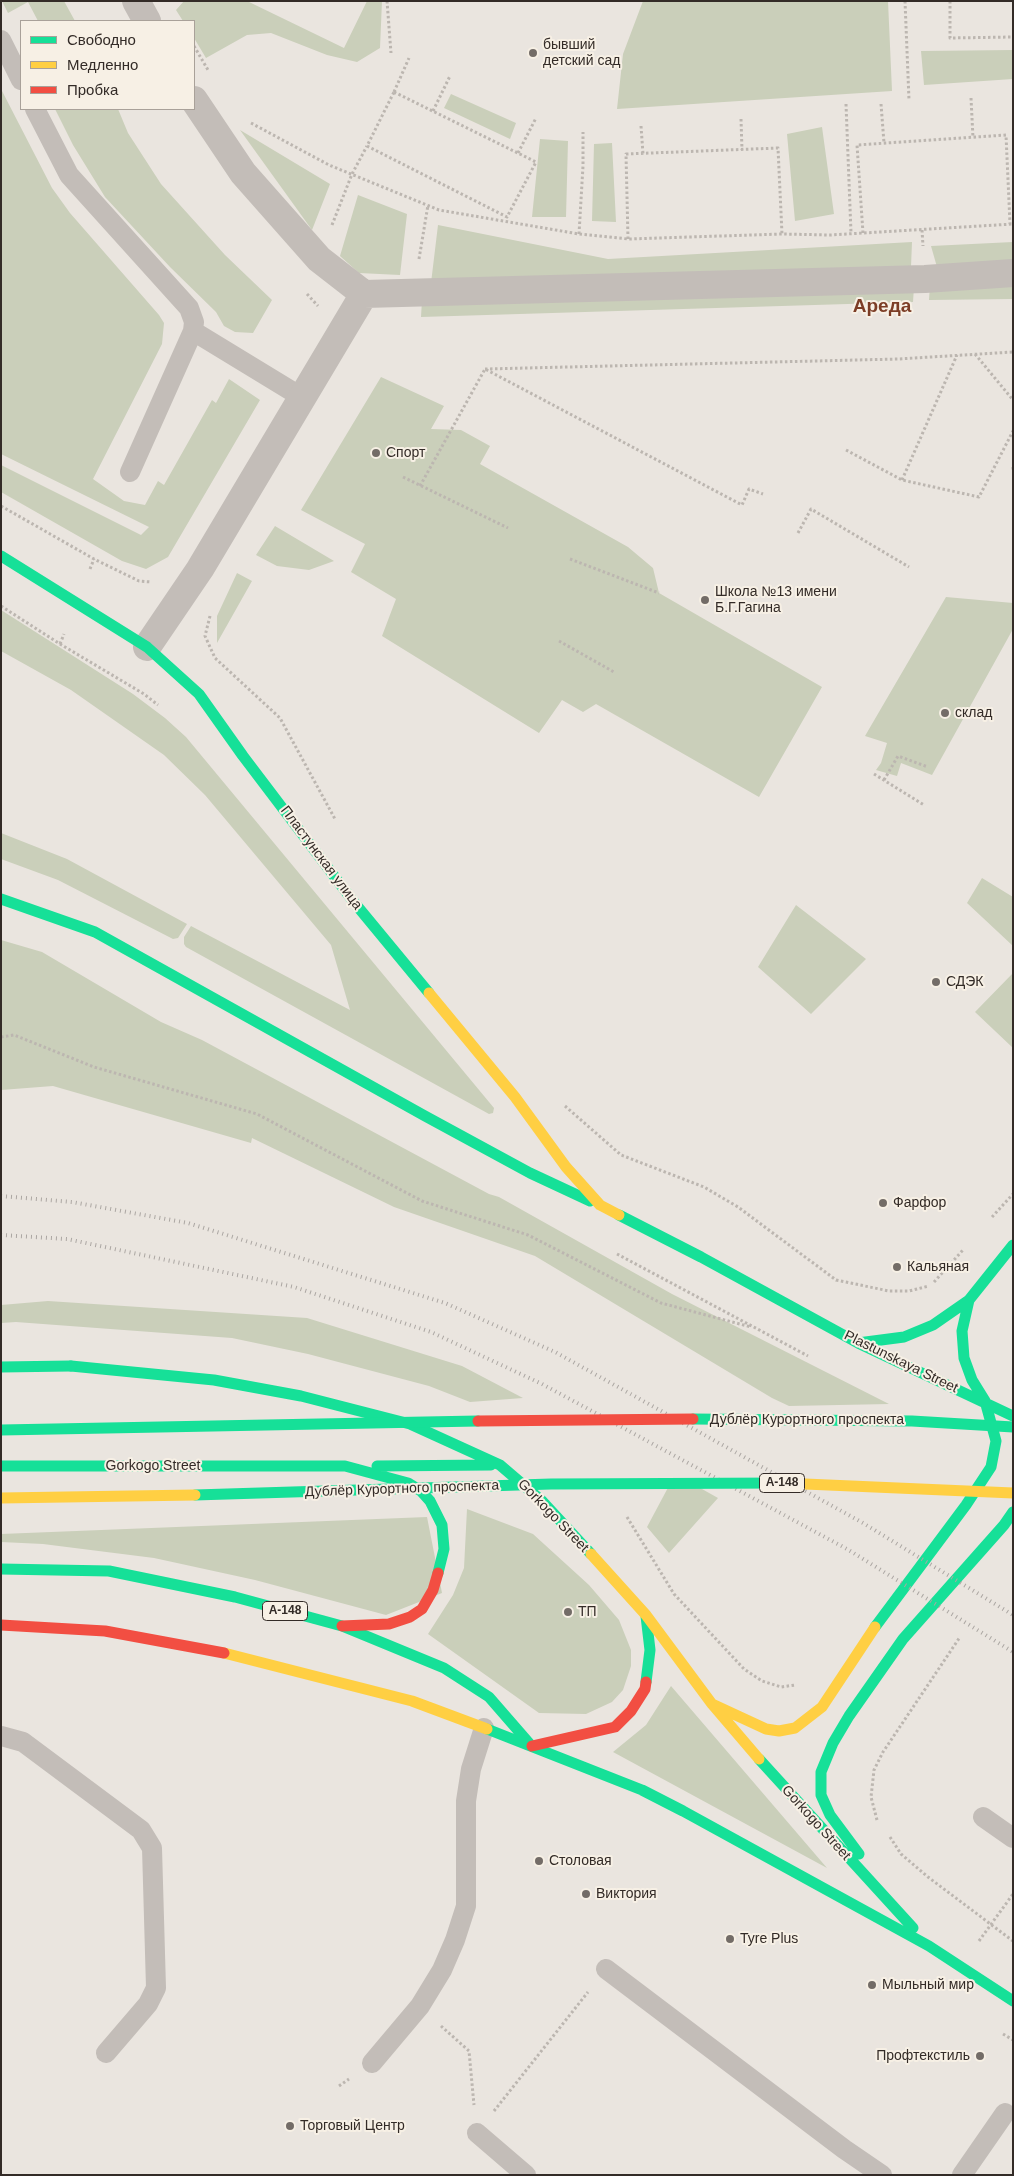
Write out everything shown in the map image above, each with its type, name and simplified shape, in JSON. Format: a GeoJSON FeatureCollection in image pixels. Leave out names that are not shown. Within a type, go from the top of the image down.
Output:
{"type":"FeatureCollection","features":[{"type":"Feature","properties":{"kind":"main road","name":"Пластунская улица"},"geometry":{"type":"LineString","coordinates":[[1,556],[147,647],[199,694],[243,756],[353,901],[514,1097],[566,1166],[600,1205]]}},
{"type":"Feature","properties":{"kind":"main road","name":"Plastunskaya Street"},"geometry":{"type":"LineString","coordinates":[[1,899],[95,932],[530,1173],[600,1205],[701,1257],[858,1343],[1013,1416]]}},
{"type":"Feature","properties":{"kind":"main road"},"geometry":{"type":"LineString","coordinates":[[858,1343],[904,1337],[933,1325],[969,1300],[1013,1245]]}},
{"type":"Feature","properties":{"kind":"main road"},"geometry":{"type":"LineString","coordinates":[[712,1704],[766,1729],[779,1731],[795,1728],[810,1718],[822,1707],[878,1622],[966,1505],[991,1467],[996,1441],[984,1401],[972,1380],[964,1358],[962,1331],[969,1300]]}},
{"type":"Feature","properties":{"kind":"main road"},"geometry":{"type":"LineString","coordinates":[[1,1367],[71,1366],[214,1380],[301,1396],[410,1424],[500,1465]]}},
{"type":"Feature","properties":{"kind":"main road","name":"Дублёр Курортного проспекта"},"geometry":{"type":"LineString","coordinates":[[1,1430],[562,1420],[791,1419],[912,1421],[1013,1427]]}},
{"type":"Feature","properties":{"kind":"main road","name":"Gorkogo Street"},"geometry":{"type":"LineString","coordinates":[[1,1466],[500,1465],[542,1501],[646,1615],[712,1704],[766,1768],[929,1946]]}},
{"type":"Feature","properties":{"kind":"main road","name":"А-148"},"geometry":{"type":"LineString","coordinates":[[342,1626],[390,1624],[410,1617],[422,1608],[433,1590],[444,1549],[442,1525],[430,1501],[421,1491],[408,1484],[345,1466]]}},
{"type":"Feature","properties":{"kind":"main road","name":"Дублёр Курортного проспекта"},"geometry":{"type":"LineString","coordinates":[[1,1498],[214,1495],[570,1484],[805,1483],[1013,1493]]}},
{"type":"Feature","properties":{"kind":"main road"},"geometry":{"type":"LineString","coordinates":[[929,1946],[830,1816],[821,1795],[821,1772],[833,1743],[848,1716],[903,1639],[1004,1525],[1013,1512]]}},
{"type":"Feature","properties":{"kind":"main road","name":"А-148"},"geometry":{"type":"LineString","coordinates":[[1,1569],[109,1571],[234,1597],[342,1626],[444,1668],[489,1697],[532,1746]]}},
{"type":"Feature","properties":{"kind":"main road"},"geometry":{"type":"LineString","coordinates":[[532,1746],[616,1727],[631,1711],[645,1689],[648,1672],[650,1650],[646,1615]]}},
{"type":"Feature","properties":{"kind":"main road","name":"Gorkogo Street"},"geometry":{"type":"LineString","coordinates":[[1,1625],[105,1631],[220,1652],[412,1701],[642,1790],[684,1811],[929,1946],[1013,2001]]}},
{"type":"Feature","properties":{"kind":"street"},"geometry":{"type":"LineString","coordinates":[[136,1],[146,20]]}},
{"type":"Feature","properties":{"kind":"street"},"geometry":{"type":"LineString","coordinates":[[195,102],[243,174],[319,259],[364,294],[925,279],[1013,274]]}},
{"type":"Feature","properties":{"kind":"street"},"geometry":{"type":"LineString","coordinates":[[147,647],[200,569],[364,294]]}},
{"type":"Feature","properties":{"kind":"lane"},"geometry":{"type":"LineString","coordinates":[[1,40],[20,78]]}},
{"type":"Feature","properties":{"kind":"lane"},"geometry":{"type":"LineString","coordinates":[[36,110],[69,175],[189,308],[194,322],[193,331],[130,472]]}},
{"type":"Feature","properties":{"kind":"lane"},"geometry":{"type":"LineString","coordinates":[[193,331],[303,398]]}},
{"type":"Feature","properties":{"kind":"lane"},"geometry":{"type":"LineString","coordinates":[[372,2063],[420,2006],[442,1970],[455,1940],[466,1906],[466,1801],[471,1769],[484,1728]]}},
{"type":"Feature","properties":{"kind":"lane"},"geometry":{"type":"LineString","coordinates":[[1,1736],[23,1742],[141,1830],[152,1848],[156,1988],[148,2004],[106,2053]]}},
{"type":"Feature","properties":{"kind":"lane"},"geometry":{"type":"LineString","coordinates":[[983,1817],[1013,1838]]}},
{"type":"Feature","properties":{"kind":"lane"},"geometry":{"type":"LineString","coordinates":[[606,1969],[844,2149],[882,2175]]}},
{"type":"Feature","properties":{"kind":"lane"},"geometry":{"type":"LineString","coordinates":[[962,2175],[1010,2114]]}},
{"type":"Feature","properties":{"kind":"lane"},"geometry":{"type":"LineString","coordinates":[[477,2133],[526,2175]]}},
{"type":"Feature","properties":{"kind":"path"},"geometry":{"type":"LineString","coordinates":[[387,1],[391,53]]}},
{"type":"Feature","properties":{"kind":"path"},"geometry":{"type":"LineString","coordinates":[[905,1],[909,100]]}},
{"type":"Feature","properties":{"kind":"path"},"geometry":{"type":"LineString","coordinates":[[950,1],[950,38],[1013,37]]}},
{"type":"Feature","properties":{"kind":"path"},"geometry":{"type":"LineString","coordinates":[[195,48],[209,72]]}},
{"type":"Feature","properties":{"kind":"path"},"geometry":{"type":"LineString","coordinates":[[319,259],[352,174],[394,92],[409,58]]}},
{"type":"Feature","properties":{"kind":"path"},"geometry":{"type":"LineString","coordinates":[[432,111],[450,76]]}},
{"type":"Feature","properties":{"kind":"path"},"geometry":{"type":"LineString","coordinates":[[367,146],[507,217],[536,162],[394,92]]}},
{"type":"Feature","properties":{"kind":"path"},"geometry":{"type":"LineString","coordinates":[[971,98],[973,138]]}},
{"type":"Feature","properties":{"kind":"path"},"geometry":{"type":"LineString","coordinates":[[846,104],[851,233]]}},
{"type":"Feature","properties":{"kind":"path"},"geometry":{"type":"LineString","coordinates":[[881,104],[884,143]]}},
{"type":"Feature","properties":{"kind":"path"},"geometry":{"type":"LineString","coordinates":[[518,153],[536,118]]}},
{"type":"Feature","properties":{"kind":"path"},"geometry":{"type":"LineString","coordinates":[[244,119],[329,165],[439,210],[579,234],[628,239],[864,233],[1011,224],[1006,135],[857,145],[864,233]]}},
{"type":"Feature","properties":{"kind":"path"},"geometry":{"type":"LineString","coordinates":[[741,120],[742,150]]}},
{"type":"Feature","properties":{"kind":"path"},"geometry":{"type":"LineString","coordinates":[[641,126],[643,154]]}},
{"type":"Feature","properties":{"kind":"path"},"geometry":{"type":"LineString","coordinates":[[579,234],[583,132]]}},
{"type":"Feature","properties":{"kind":"path"},"geometry":{"type":"LineString","coordinates":[[628,239],[626,154],[778,148],[782,234]]}},
{"type":"Feature","properties":{"kind":"path"},"geometry":{"type":"LineString","coordinates":[[485,369],[898,359],[1013,352]]}},
{"type":"Feature","properties":{"kind":"path"},"geometry":{"type":"LineString","coordinates":[[976,354],[1013,400]]}},
{"type":"Feature","properties":{"kind":"path"},"geometry":{"type":"LineString","coordinates":[[902,480],[957,355]]}},
{"type":"Feature","properties":{"kind":"path"},"geometry":{"type":"LineString","coordinates":[[420,486],[485,369]]}},
{"type":"Feature","properties":{"kind":"path"},"geometry":{"type":"LineString","coordinates":[[485,369],[742,505],[749,489],[763,494]]}},
{"type":"Feature","properties":{"kind":"path"},"geometry":{"type":"LineString","coordinates":[[846,450],[902,480],[979,498],[1013,431]]}},
{"type":"Feature","properties":{"kind":"path"},"geometry":{"type":"LineString","coordinates":[[403,477],[508,528]]}},
{"type":"Feature","properties":{"kind":"path"},"geometry":{"type":"LineString","coordinates":[[1,506],[94,559],[139,581],[154,582]]}},
{"type":"Feature","properties":{"kind":"path"},"geometry":{"type":"LineString","coordinates":[[798,534],[811,509],[908,567]]}},
{"type":"Feature","properties":{"kind":"path"},"geometry":{"type":"LineString","coordinates":[[90,569],[94,559]]}},
{"type":"Feature","properties":{"kind":"path"},"geometry":{"type":"LineString","coordinates":[[570,559],[659,593]]}},
{"type":"Feature","properties":{"kind":"path"},"geometry":{"type":"LineString","coordinates":[[1,606],[159,705]]}},
{"type":"Feature","properties":{"kind":"path"},"geometry":{"type":"LineString","coordinates":[[213,608],[205,636],[215,658],[280,718],[337,822]]}},
{"type":"Feature","properties":{"kind":"path"},"geometry":{"type":"LineString","coordinates":[[60,644],[64,634]]}},
{"type":"Feature","properties":{"kind":"path"},"geometry":{"type":"LineString","coordinates":[[559,641],[614,672]]}},
{"type":"Feature","properties":{"kind":"path"},"geometry":{"type":"LineString","coordinates":[[884,780],[898,756],[928,767]]}},
{"type":"Feature","properties":{"kind":"path"},"geometry":{"type":"LineString","coordinates":[[874,774],[924,805]]}},
{"type":"Feature","properties":{"kind":"path"},"geometry":{"type":"LineString","coordinates":[[1,1037],[14,1035],[94,1067],[257,1114],[422,1201],[528,1235],[661,1304],[756,1329]]}},
{"type":"Feature","properties":{"kind":"path"},"geometry":{"type":"LineString","coordinates":[[564,1105],[621,1155],[704,1187],[738,1207],[836,1280],[889,1290],[910,1291],[931,1285],[965,1249]]}},
{"type":"Feature","properties":{"kind":"path"},"geometry":{"type":"LineString","coordinates":[[989,1222],[1013,1194]]}},
{"type":"Feature","properties":{"kind":"path"},"geometry":{"type":"LineString","coordinates":[[881,1826],[876,1819],[870,1797],[874,1770],[883,1752],[960,1637]]}},
{"type":"Feature","properties":{"kind":"path"},"geometry":{"type":"LineString","coordinates":[[886,1833],[901,1854],[1013,1942]]}},
{"type":"Feature","properties":{"kind":"path"},"geometry":{"type":"LineString","coordinates":[[999,1914],[1013,1894]]}},
{"type":"Feature","properties":{"kind":"path"},"geometry":{"type":"LineString","coordinates":[[477,2133],[606,1969]]}},
{"type":"Feature","properties":{"kind":"path"},"geometry":{"type":"LineString","coordinates":[[420,2006],[469,2051],[477,2133]]}},
{"type":"Feature","properties":{"kind":"green space"},"geometry":{"type":"Polygon","coordinates":[[[2,1],[64,1],[74,20],[37,20],[28,2],[8,13],[2,1]]]}},
{"type":"Feature","properties":{"kind":"green space"},"geometry":{"type":"Polygon","coordinates":[[[184,1],[247,1],[344,48],[367,1],[382,1],[380,48],[357,62],[327,55],[271,33],[247,35],[206,58],[195,40],[195,20],[182,20],[176,10],[184,1]]]}},
{"type":"Feature","properties":{"kind":"green space"},"geometry":{"type":"Polygon","coordinates":[[[643,1],[888,1],[892,91],[617,109],[623,54],[643,1]]]}},
{"type":"Feature","properties":{"kind":"green space"},"geometry":{"type":"Polygon","coordinates":[[[1013,50],[1013,79],[924,85],[921,51],[1013,50]]]}},
{"type":"Feature","properties":{"kind":"green space"},"geometry":{"type":"Polygon","coordinates":[[[1,89],[52,188],[70,213],[164,323],[162,344],[93,479],[124,501],[145,505],[158,481],[164,485],[212,400],[216,403],[229,379],[260,400],[168,557],[146,569],[122,561],[1,492],[1,465],[141,535],[149,527],[1,454],[1,89]]]}},
{"type":"Feature","properties":{"kind":"green space"},"geometry":{"type":"Polygon","coordinates":[[[451,94],[516,123],[510,139],[444,108],[451,94]]]}},
{"type":"Feature","properties":{"kind":"green space"},"geometry":{"type":"Polygon","coordinates":[[[56,110],[118,110],[128,133],[161,184],[225,255],[272,300],[253,333],[235,332],[224,326],[216,312],[170,267],[105,197],[73,145],[56,110]]]}},
{"type":"Feature","properties":{"kind":"green space"},"geometry":{"type":"Polygon","coordinates":[[[822,127],[834,214],[795,221],[787,134],[822,127]]]}},
{"type":"Feature","properties":{"kind":"green space"},"geometry":{"type":"Polygon","coordinates":[[[240,130],[330,184],[312,230],[240,130]]]}},
{"type":"Feature","properties":{"kind":"green space"},"geometry":{"type":"Polygon","coordinates":[[[540,139],[568,141],[566,217],[532,217],[540,139]]]}},
{"type":"Feature","properties":{"kind":"green space"},"geometry":{"type":"Polygon","coordinates":[[[612,143],[616,222],[592,221],[594,144],[612,143]]]}},
{"type":"Feature","properties":{"kind":"green space"},"geometry":{"type":"Polygon","coordinates":[[[358,195],[407,214],[400,275],[359,273],[340,256],[358,195]]]}},
{"type":"Feature","properties":{"kind":"green space"},"geometry":{"type":"Polygon","coordinates":[[[438,225],[608,259],[912,242],[911,267],[431,283],[438,225]]]}},
{"type":"Feature","properties":{"kind":"green space"},"geometry":{"type":"Polygon","coordinates":[[[1013,242],[1013,263],[937,267],[931,246],[1013,242]]]}},
{"type":"Feature","properties":{"kind":"green space"},"geometry":{"type":"Polygon","coordinates":[[[1013,282],[1013,299],[929,300],[930,285],[1013,282]]]}},
{"type":"Feature","properties":{"kind":"green space"},"geometry":{"type":"Polygon","coordinates":[[[914,287],[913,302],[421,317],[422,300],[914,287]]]}},
{"type":"Feature","properties":{"kind":"green space"},"geometry":{"type":"Polygon","coordinates":[[[381,377],[444,406],[431,429],[461,430],[490,446],[480,464],[628,547],[653,568],[659,593],[822,687],[759,797],[596,704],[583,712],[562,700],[539,733],[382,636],[396,599],[351,572],[365,544],[301,510],[381,377]]]}},
{"type":"Feature","properties":{"kind":"green space"},"geometry":{"type":"Polygon","coordinates":[[[275,526],[334,561],[309,570],[277,566],[256,555],[275,526]]]}},
{"type":"Feature","properties":{"kind":"green space"},"geometry":{"type":"Polygon","coordinates":[[[237,573],[252,581],[217,643],[217,616],[237,573]]]}},
{"type":"Feature","properties":{"kind":"green space"},"geometry":{"type":"Polygon","coordinates":[[[946,597],[1013,603],[1013,629],[932,775],[901,763],[897,776],[876,770],[881,763],[887,743],[865,736],[946,597]]]}},
{"type":"Feature","properties":{"kind":"green space"},"geometry":{"type":"Polygon","coordinates":[[[1,610],[133,694],[165,718],[186,737],[494,1108],[493,1113],[489,1114],[186,947],[184,937],[191,926],[350,1010],[331,945],[205,795],[164,755],[71,690],[1,651],[1,610]]]}},
{"type":"Feature","properties":{"kind":"green space"},"geometry":{"type":"Polygon","coordinates":[[[1,833],[67,859],[187,924],[178,938],[173,939],[58,880],[1,859],[1,833]]]}},
{"type":"Feature","properties":{"kind":"green space"},"geometry":{"type":"Polygon","coordinates":[[[982,878],[1013,897],[1013,946],[967,903],[982,878]]]}},
{"type":"Feature","properties":{"kind":"green space"},"geometry":{"type":"Polygon","coordinates":[[[796,905],[866,959],[811,1014],[758,967],[796,905]]]}},
{"type":"Feature","properties":{"kind":"green space"},"geometry":{"type":"Polygon","coordinates":[[[1,940],[42,952],[161,1022],[202,1040],[489,1194],[499,1197],[672,1294],[889,1404],[789,1406],[772,1398],[535,1256],[394,1207],[252,1138],[251,1143],[53,1086],[1,1090],[1,940]]]}},
{"type":"Feature","properties":{"kind":"green space"},"geometry":{"type":"Polygon","coordinates":[[[1013,973],[1013,1048],[975,1012],[1013,973]]]}},
{"type":"Feature","properties":{"kind":"green space"},"geometry":{"type":"Polygon","coordinates":[[[48,1301],[307,1318],[462,1366],[523,1398],[470,1402],[429,1386],[308,1354],[232,1338],[16,1322],[1,1323],[1,1305],[48,1301]]]}},
{"type":"Feature","properties":{"kind":"green space"},"geometry":{"type":"Polygon","coordinates":[[[686,1480],[718,1498],[669,1553],[647,1527],[671,1482],[686,1480]]]}},
{"type":"Feature","properties":{"kind":"green space"},"geometry":{"type":"Polygon","coordinates":[[[467,1509],[533,1534],[589,1585],[619,1620],[631,1650],[631,1666],[623,1690],[612,1702],[586,1714],[539,1713],[428,1634],[453,1595],[464,1568],[467,1509]]]}},
{"type":"Feature","properties":{"kind":"green space"},"geometry":{"type":"Polygon","coordinates":[[[427,1517],[442,1593],[386,1615],[255,1580],[154,1558],[43,1544],[1,1542],[1,1534],[427,1517]]]}},
{"type":"Feature","properties":{"kind":"green space"},"geometry":{"type":"Polygon","coordinates":[[[671,1686],[827,1868],[613,1752],[646,1725],[671,1686]]]}},
{"type":"Feature","properties":{"kind":"railway"},"geometry":{"type":"LineString","coordinates":[[1,1196],[72,1202],[188,1223],[445,1303],[555,1352],[863,1523],[1013,1615]]}},
{"type":"Feature","properties":{"kind":"railway"},"geometry":{"type":"LineString","coordinates":[[1,1235],[67,1239],[294,1287],[431,1332],[542,1384],[847,1549],[1013,1652]]}},
{"type":"Feature","properties":{"kind":"traffic: fast"},"geometry":{"type":"LineString","coordinates":[[1,556],[147,647],[199,694],[243,756],[353,901],[429,993]]}},
{"type":"Feature","properties":{"kind":"traffic: fast"},"geometry":{"type":"LineString","coordinates":[[1,899],[95,932],[425,1116],[530,1173],[590,1201]]}},
{"type":"Feature","properties":{"kind":"traffic: fast"},"geometry":{"type":"LineString","coordinates":[[619,1215],[701,1257],[858,1343],[1013,1416]]}},
{"type":"Feature","properties":{"kind":"traffic: fast"},"geometry":{"type":"LineString","coordinates":[[858,1343],[904,1337],[933,1325],[969,1300],[1013,1245]]}},
{"type":"Feature","properties":{"kind":"traffic: fast"},"geometry":{"type":"LineString","coordinates":[[875,1627],[966,1505],[991,1467],[996,1441],[985,1401],[972,1380],[964,1358],[962,1331],[969,1300]]}},
{"type":"Feature","properties":{"kind":"traffic: fast"},"geometry":{"type":"LineString","coordinates":[[71,1366],[214,1380],[301,1396],[410,1424],[500,1465],[542,1501],[591,1554]]}},
{"type":"Feature","properties":{"kind":"traffic: fast"},"geometry":{"type":"LineString","coordinates":[[1,1367],[71,1366]]}},
{"type":"Feature","properties":{"kind":"traffic: fast"},"geometry":{"type":"LineString","coordinates":[[693,1419],[912,1421],[1013,1427]]}},
{"type":"Feature","properties":{"kind":"traffic: fast"},"geometry":{"type":"LineString","coordinates":[[1,1430],[478,1421]]}},
{"type":"Feature","properties":{"kind":"traffic: fast"},"geometry":{"type":"LineString","coordinates":[[377,1466],[491,1465]]}},
{"type":"Feature","properties":{"kind":"traffic: fast"},"geometry":{"type":"LineString","coordinates":[[1,1466],[345,1466],[408,1483],[421,1491],[430,1501],[442,1525],[444,1549],[438,1573]]}},
{"type":"Feature","properties":{"kind":"traffic: fast"},"geometry":{"type":"LineString","coordinates":[[195,1495],[551,1484],[782,1483]]}},
{"type":"Feature","properties":{"kind":"traffic: fast"},"geometry":{"type":"LineString","coordinates":[[859,1854],[830,1815],[821,1795],[821,1772],[833,1743],[849,1716],[903,1639],[1004,1525],[1013,1512]]}},
{"type":"Feature","properties":{"kind":"traffic: fast"},"geometry":{"type":"LineString","coordinates":[[1,1569],[109,1571],[235,1597],[342,1626],[444,1668],[489,1697],[529,1743]]}},
{"type":"Feature","properties":{"kind":"traffic: fast"},"geometry":{"type":"LineString","coordinates":[[646,1616],[650,1650],[646,1682]]}},
{"type":"Feature","properties":{"kind":"traffic: fast"},"geometry":{"type":"LineString","coordinates":[[487,1729],[642,1790],[683,1811],[929,1946],[1013,2001]]}},
{"type":"Feature","properties":{"kind":"traffic: fast"},"geometry":{"type":"LineString","coordinates":[[759,1759],[913,1928]]}},
{"type":"Feature","properties":{"kind":"traffic: slow"},"geometry":{"type":"LineString","coordinates":[[429,993],[515,1097],[566,1167],[600,1205],[619,1215]]}},
{"type":"Feature","properties":{"kind":"traffic: slow"},"geometry":{"type":"LineString","coordinates":[[782,1483],[1013,1493]]}},
{"type":"Feature","properties":{"kind":"traffic: slow"},"geometry":{"type":"LineString","coordinates":[[1,1498],[195,1495]]}},
{"type":"Feature","properties":{"kind":"traffic: slow"},"geometry":{"type":"LineString","coordinates":[[591,1554],[646,1615],[712,1704],[759,1759]]}},
{"type":"Feature","properties":{"kind":"traffic: slow"},"geometry":{"type":"LineString","coordinates":[[712,1704],[766,1729],[779,1731],[795,1728],[822,1707],[875,1627]]}},
{"type":"Feature","properties":{"kind":"traffic: slow"},"geometry":{"type":"LineString","coordinates":[[224,1653],[412,1701],[487,1729]]}},
{"type":"Feature","properties":{"kind":"traffic: jam"},"geometry":{"type":"LineString","coordinates":[[478,1421],[693,1419]]}},
{"type":"Feature","properties":{"kind":"traffic: jam"},"geometry":{"type":"LineString","coordinates":[[342,1626],[389,1624],[410,1617],[422,1609],[433,1590],[438,1573]]}},
{"type":"Feature","properties":{"kind":"traffic: jam"},"geometry":{"type":"LineString","coordinates":[[1,1625],[105,1631],[224,1653]]}},
{"type":"Feature","properties":{"kind":"traffic: jam"},"geometry":{"type":"LineString","coordinates":[[532,1746],[615,1727],[631,1711],[645,1689],[646,1682]]}},
{"type":"Feature","properties":{"kind":"place","name":"бывший детский сад"},"geometry":{"type":"Point","coordinates":[533,53]}},
{"type":"Feature","properties":{"kind":"place","name":"Спорт"},"geometry":{"type":"Point","coordinates":[376,453]}},
{"type":"Feature","properties":{"kind":"place","name":"Школа №13 имени Б.Г.Гагина"},"geometry":{"type":"Point","coordinates":[705,600]}},
{"type":"Feature","properties":{"kind":"place","name":"склад"},"geometry":{"type":"Point","coordinates":[945,713]}},
{"type":"Feature","properties":{"kind":"place","name":"СДЭК"},"geometry":{"type":"Point","coordinates":[936,982]}},
{"type":"Feature","properties":{"kind":"place","name":"Фарфор"},"geometry":{"type":"Point","coordinates":[883,1203]}},
{"type":"Feature","properties":{"kind":"place","name":"Кальяная"},"geometry":{"type":"Point","coordinates":[897,1267]}},
{"type":"Feature","properties":{"kind":"place","name":"ТП"},"geometry":{"type":"Point","coordinates":[568,1612]}},
{"type":"Feature","properties":{"kind":"place","name":"Столовая"},"geometry":{"type":"Point","coordinates":[539,1861]}},
{"type":"Feature","properties":{"kind":"place","name":"Виктория"},"geometry":{"type":"Point","coordinates":[586,1894]}},
{"type":"Feature","properties":{"kind":"place","name":"Tyre Plus"},"geometry":{"type":"Point","coordinates":[730,1939]}},
{"type":"Feature","properties":{"kind":"place","name":"Мыльный мир"},"geometry":{"type":"Point","coordinates":[872,1985]}},
{"type":"Feature","properties":{"kind":"place","name":"Профтекстиль"},"geometry":{"type":"Point","coordinates":[980,2056]}},
{"type":"Feature","properties":{"kind":"place","name":"Торговый Центр"},"geometry":{"type":"Point","coordinates":[290,2126]}},
{"type":"Feature","properties":{"kind":"district","name":"Ареда"},"geometry":{"type":"Point","coordinates":[882,307]}}]}
